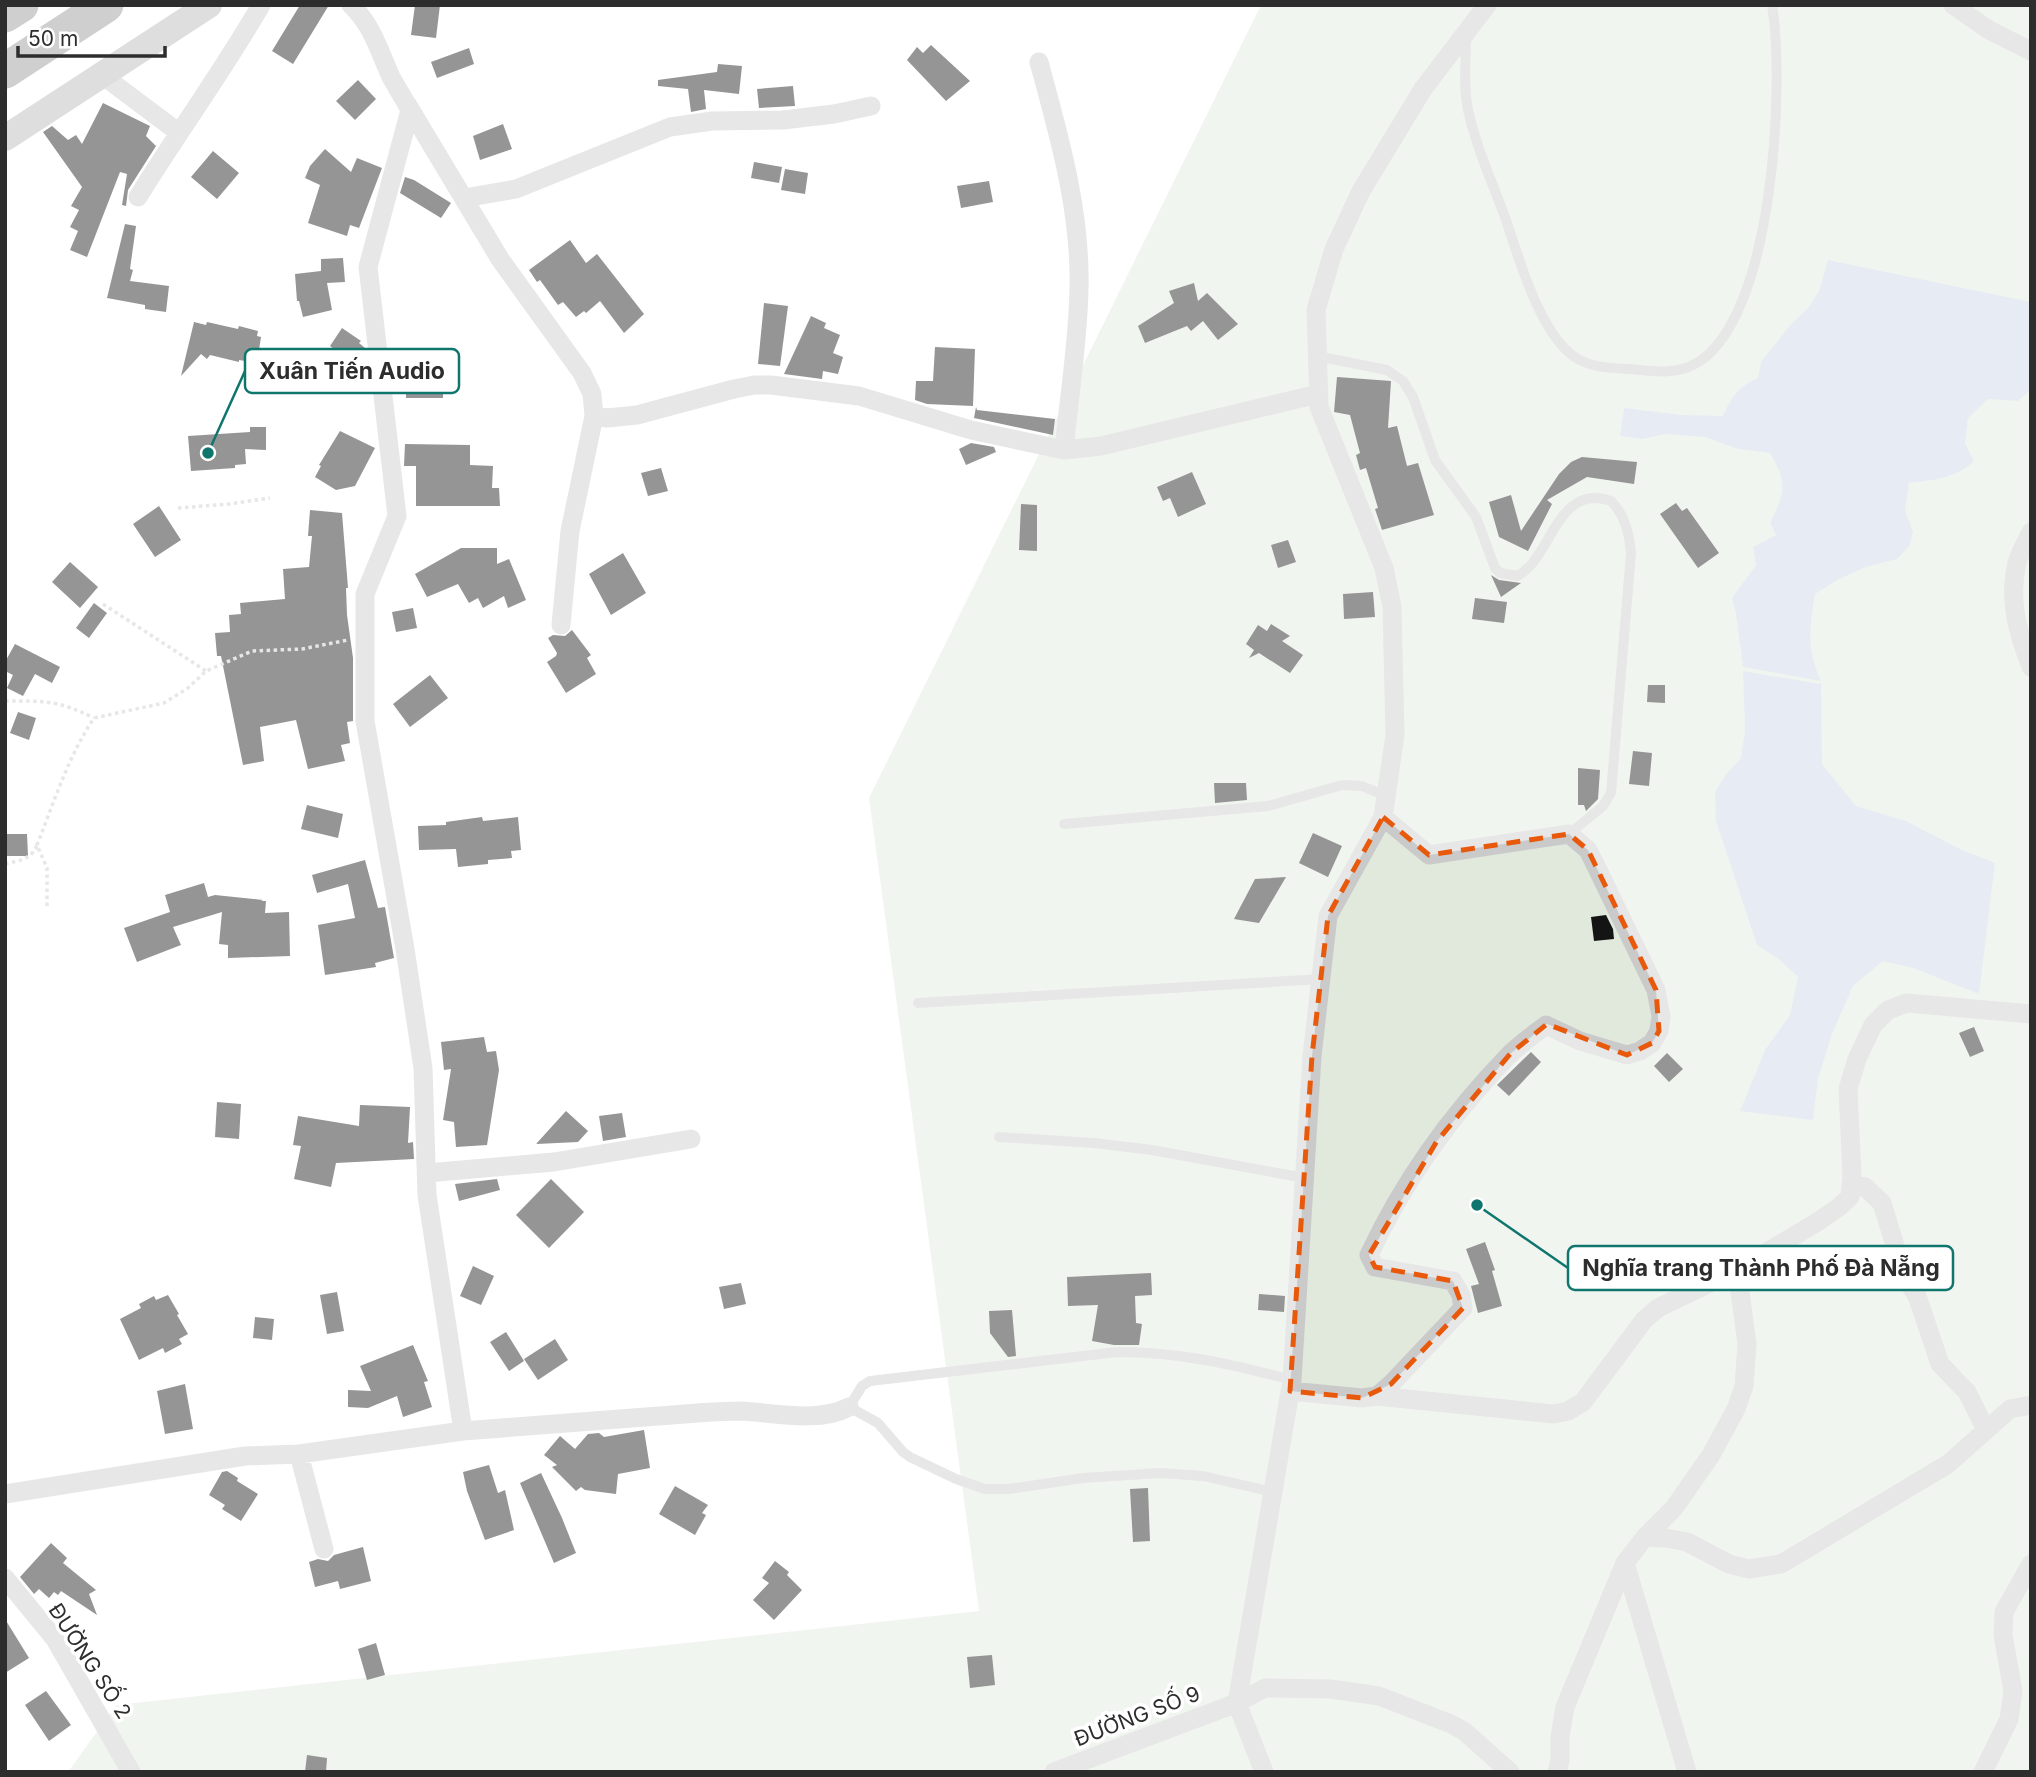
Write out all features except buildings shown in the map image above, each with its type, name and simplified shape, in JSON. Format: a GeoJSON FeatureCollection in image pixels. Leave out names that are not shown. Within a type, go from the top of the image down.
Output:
{"type":"FeatureCollection","features":[{"type":"Feature","properties":{"kind":"highway"},"geometry":{"type":"LineString","coordinates":[[5,15],[21,5]]}},
{"type":"Feature","properties":{"kind":"highway"},"geometry":{"type":"LineString","coordinates":[[5,71],[106,5]]}},
{"type":"Feature","properties":{"kind":"main road"},"geometry":{"type":"LineString","coordinates":[[5,138],[209,5]]}},
{"type":"Feature","properties":{"kind":"street"},"geometry":{"type":"LineString","coordinates":[[138,197],[178,132],[229,61],[261,5]]}},
{"type":"Feature","properties":{"kind":"street"},"geometry":{"type":"LineString","coordinates":[[351,5],[375,36],[391,76],[410,110],[368,267],[397,516],[365,594],[365,721],[423,1068],[427,1195],[463,1431]]}},
{"type":"Feature","properties":{"kind":"street"},"geometry":{"type":"LineString","coordinates":[[1264,1772],[1237,1703],[1291,1385],[1312,1056],[1328,916],[1383,817],[1395,735],[1392,607],[1384,568],[1319,407],[1316,310],[1334,249],[1361,191],[1423,89],[1487,5]]}},
{"type":"Feature","properties":{"kind":"street"},"geometry":{"type":"LineString","coordinates":[[1953,5],[1989,30],[2031,51]]}},
{"type":"Feature","properties":{"kind":"street"},"geometry":{"type":"LineString","coordinates":[[1039,62],[1061,142],[1070,189],[1079,289],[1064,450]]}},
{"type":"Feature","properties":{"kind":"street"},"geometry":{"type":"LineString","coordinates":[[102,75],[178,132]]}},
{"type":"Feature","properties":{"kind":"street"},"geometry":{"type":"LineString","coordinates":[[391,76],[500,259],[582,373],[592,394],[594,416],[570,531],[561,625]]}},
{"type":"Feature","properties":{"kind":"street"},"geometry":{"type":"LineString","coordinates":[[464,198],[516,189],[670,127],[712,121],[783,120],[871,106]]}},
{"type":"Feature","properties":{"kind":"street"},"geometry":{"type":"LineString","coordinates":[[594,416],[607,418],[637,415],[734,389],[771,385],[859,396],[971,430],[1040,447],[1064,450],[1101,446],[1318,394]]}},
{"type":"Feature","properties":{"kind":"street"},"geometry":{"type":"LineString","coordinates":[[2031,532],[2017,562],[2014,596],[2017,629],[2031,667]]}},
{"type":"Feature","properties":{"kind":"street"},"geometry":{"type":"LineString","coordinates":[[1377,1395],[1391,1384],[1463,1308],[1461,1295],[1453,1281],[1375,1267],[1370,1255],[1386,1220],[1437,1141],[1510,1054],[1546,1026],[1580,1041],[1627,1055],[1652,1043],[1659,1031],[1661,1016],[1656,990],[1588,850],[1569,834],[1429,855],[1383,817]]}},
{"type":"Feature","properties":{"kind":"street"},"geometry":{"type":"LineString","coordinates":[[1291,1385],[1362,1398],[1377,1395],[1554,1414],[1568,1411],[1583,1402],[1651,1314],[1681,1296],[1737,1270],[1839,1207],[1850,1197],[1848,1089],[1857,1059],[1873,1025],[1888,1010],[1907,1003],[2031,1014]]}},
{"type":"Feature","properties":{"kind":"street"},"geometry":{"type":"LineString","coordinates":[[426,1173],[554,1162],[691,1139]]}},
{"type":"Feature","properties":{"kind":"street"},"geometry":{"type":"LineString","coordinates":[[1851,1185],[1865,1187],[1882,1203],[1904,1275],[1917,1297],[1940,1364],[1967,1392],[1985,1428]]}},
{"type":"Feature","properties":{"kind":"street"},"geometry":{"type":"LineString","coordinates":[[1557,1772],[1565,1707],[1625,1563],[1645,1537],[1674,1508],[1711,1455],[1736,1409],[1744,1386],[1747,1343],[1737,1270]]}},
{"type":"Feature","properties":{"kind":"street"},"geometry":{"type":"LineString","coordinates":[[1645,1537],[1687,1542],[1729,1564],[1749,1569],[1782,1564],[1948,1464],[1985,1428],[2010,1409],[2031,1405]]}},
{"type":"Feature","properties":{"kind":"street"},"geometry":{"type":"LineString","coordinates":[[5,1494],[245,1456],[299,1454],[463,1431],[737,1411],[831,1414],[849,1407]]}},
{"type":"Feature","properties":{"kind":"street"},"geometry":{"type":"LineString","coordinates":[[299,1454],[324,1549]]}},
{"type":"Feature","properties":{"kind":"street"},"geometry":{"type":"LineString","coordinates":[[1625,1563],[1687,1772]]}},
{"type":"Feature","properties":{"kind":"street"},"geometry":{"type":"LineString","coordinates":[[1983,1772],[2011,1710],[2013,1691],[2003,1635],[2004,1612],[2031,1564]]}},
{"type":"Feature","properties":{"kind":"street","name":"ĐƯỜNG SỐ 2"},"geometry":{"type":"LineString","coordinates":[[5,1578],[55,1639],[131,1772]]}},
{"type":"Feature","properties":{"kind":"street","name":"ĐƯỜNG SỐ 9"},"geometry":{"type":"LineString","coordinates":[[1054,1772],[1237,1703],[1265,1688],[1331,1689],[1379,1696],[1457,1728],[1510,1772]]}},
{"type":"Feature","properties":{"kind":"lane"},"geometry":{"type":"LineString","coordinates":[[1466,33],[1466,90],[1470,115],[1528,285],[1545,321],[1561,344],[1577,359],[1598,367],[1669,372],[1693,365],[1716,347],[1734,321],[1752,273],[1773,154],[1778,86],[1772,5]]}},
{"type":"Feature","properties":{"kind":"lane"},"geometry":{"type":"LineString","coordinates":[[1317,356],[1387,370],[1403,381],[1413,397],[1435,460],[1476,517],[1500,573],[1511,577],[1524,573],[1557,524],[1575,505],[1584,500],[1592,497],[1611,501],[1623,518],[1628,529],[1631,553],[1611,793],[1603,806],[1569,834]]}},
{"type":"Feature","properties":{"kind":"lane"},"geometry":{"type":"LineString","coordinates":[[1064,824],[1268,806],[1342,785],[1362,786],[1386,796]]}},
{"type":"Feature","properties":{"kind":"lane"},"geometry":{"type":"LineString","coordinates":[[918,1003],[1321,979]]}},
{"type":"Feature","properties":{"kind":"lane"},"geometry":{"type":"LineString","coordinates":[[999,1138],[1094,1143],[1152,1150],[1305,1178]]}},
{"type":"Feature","properties":{"kind":"lane"},"geometry":{"type":"LineString","coordinates":[[1273,1492],[1203,1476],[1160,1473],[1083,1478],[1009,1489],[985,1489],[964,1483],[910,1457],[878,1423],[849,1407],[862,1387],[870,1381],[1116,1352],[1153,1352],[1195,1357],[1291,1385]]}},
{"type":"Feature","properties":{"kind":"path"},"geometry":{"type":"LineString","coordinates":[[178,508],[270,498]]}},
{"type":"Feature","properties":{"kind":"path"},"geometry":{"type":"LineString","coordinates":[[103,604],[206,671]]}},
{"type":"Feature","properties":{"kind":"path"},"geometry":{"type":"LineString","coordinates":[[5,701],[38,699],[58,703],[70,706],[94,719],[164,703],[188,688],[206,671],[252,651],[302,649],[366,637]]}},
{"type":"Feature","properties":{"kind":"path"},"geometry":{"type":"LineString","coordinates":[[5,864],[28,858],[34,853],[62,781],[84,733],[94,719]]}},
{"type":"Feature","properties":{"kind":"path"},"geometry":{"type":"LineString","coordinates":[[37,845],[47,868],[47,906]]}},
{"type":"Feature","properties":{"kind":"highlighted area"},"geometry":{"type":"Polygon","coordinates":[[[1383,817],[1429,855],[1569,834],[1588,850],[1656,990],[1659,1031],[1652,1043],[1627,1055],[1547,1024],[1510,1054],[1437,1141],[1369,1255],[1375,1267],[1453,1281],[1463,1308],[1391,1384],[1362,1398],[1290,1391],[1312,1056],[1328,916],[1383,817]]]}},
{"type":"Feature","properties":{"kind":"shaded area"},"geometry":{"type":"Polygon","coordinates":[[[1261,5],[2031,5],[2031,1772],[68,1772],[116,1705],[979,1611],[869,798],[1261,5]]]}},
{"type":"Feature","properties":{"kind":"water"},"geometry":{"type":"Polygon","coordinates":[[[1828,260],[2031,302],[2031,389],[2018,401],[1988,399],[1968,418],[1965,443],[1974,461],[1967,467],[1943,478],[1909,483],[1905,511],[1913,531],[1910,545],[1897,559],[1866,567],[1815,594],[1811,648],[1821,681],[1743,667],[1732,598],[1756,565],[1753,547],[1776,535],[1770,523],[1779,503],[1782,481],[1770,453],[1738,449],[1705,437],[1666,434],[1642,439],[1620,436],[1624,408],[1682,415],[1723,416],[1736,393],[1758,378],[1761,362],[1792,323],[1808,308],[1819,291],[1828,260]]]}},
{"type":"Feature","properties":{"kind":"water"},"geometry":{"type":"Polygon","coordinates":[[[1743,671],[1821,684],[1822,764],[1856,806],[1906,821],[1962,850],[1995,863],[1979,994],[1913,968],[1883,961],[1853,986],[1832,1034],[1818,1079],[1813,1120],[1740,1111],[1765,1050],[1790,1015],[1798,977],[1780,960],[1757,945],[1716,821],[1715,792],[1741,758],[1745,731],[1743,671]]]}},
{"type":"Feature","properties":{"kind":"place","name":"Xuân Tiến Audio"},"geometry":{"type":"Point","coordinates":[208,453]}},
{"type":"Feature","properties":{"kind":"place","name":"Nghĩa trang Thành Phố Đà Nẵng"},"geometry":{"type":"Point","coordinates":[1477,1205]}}]}
